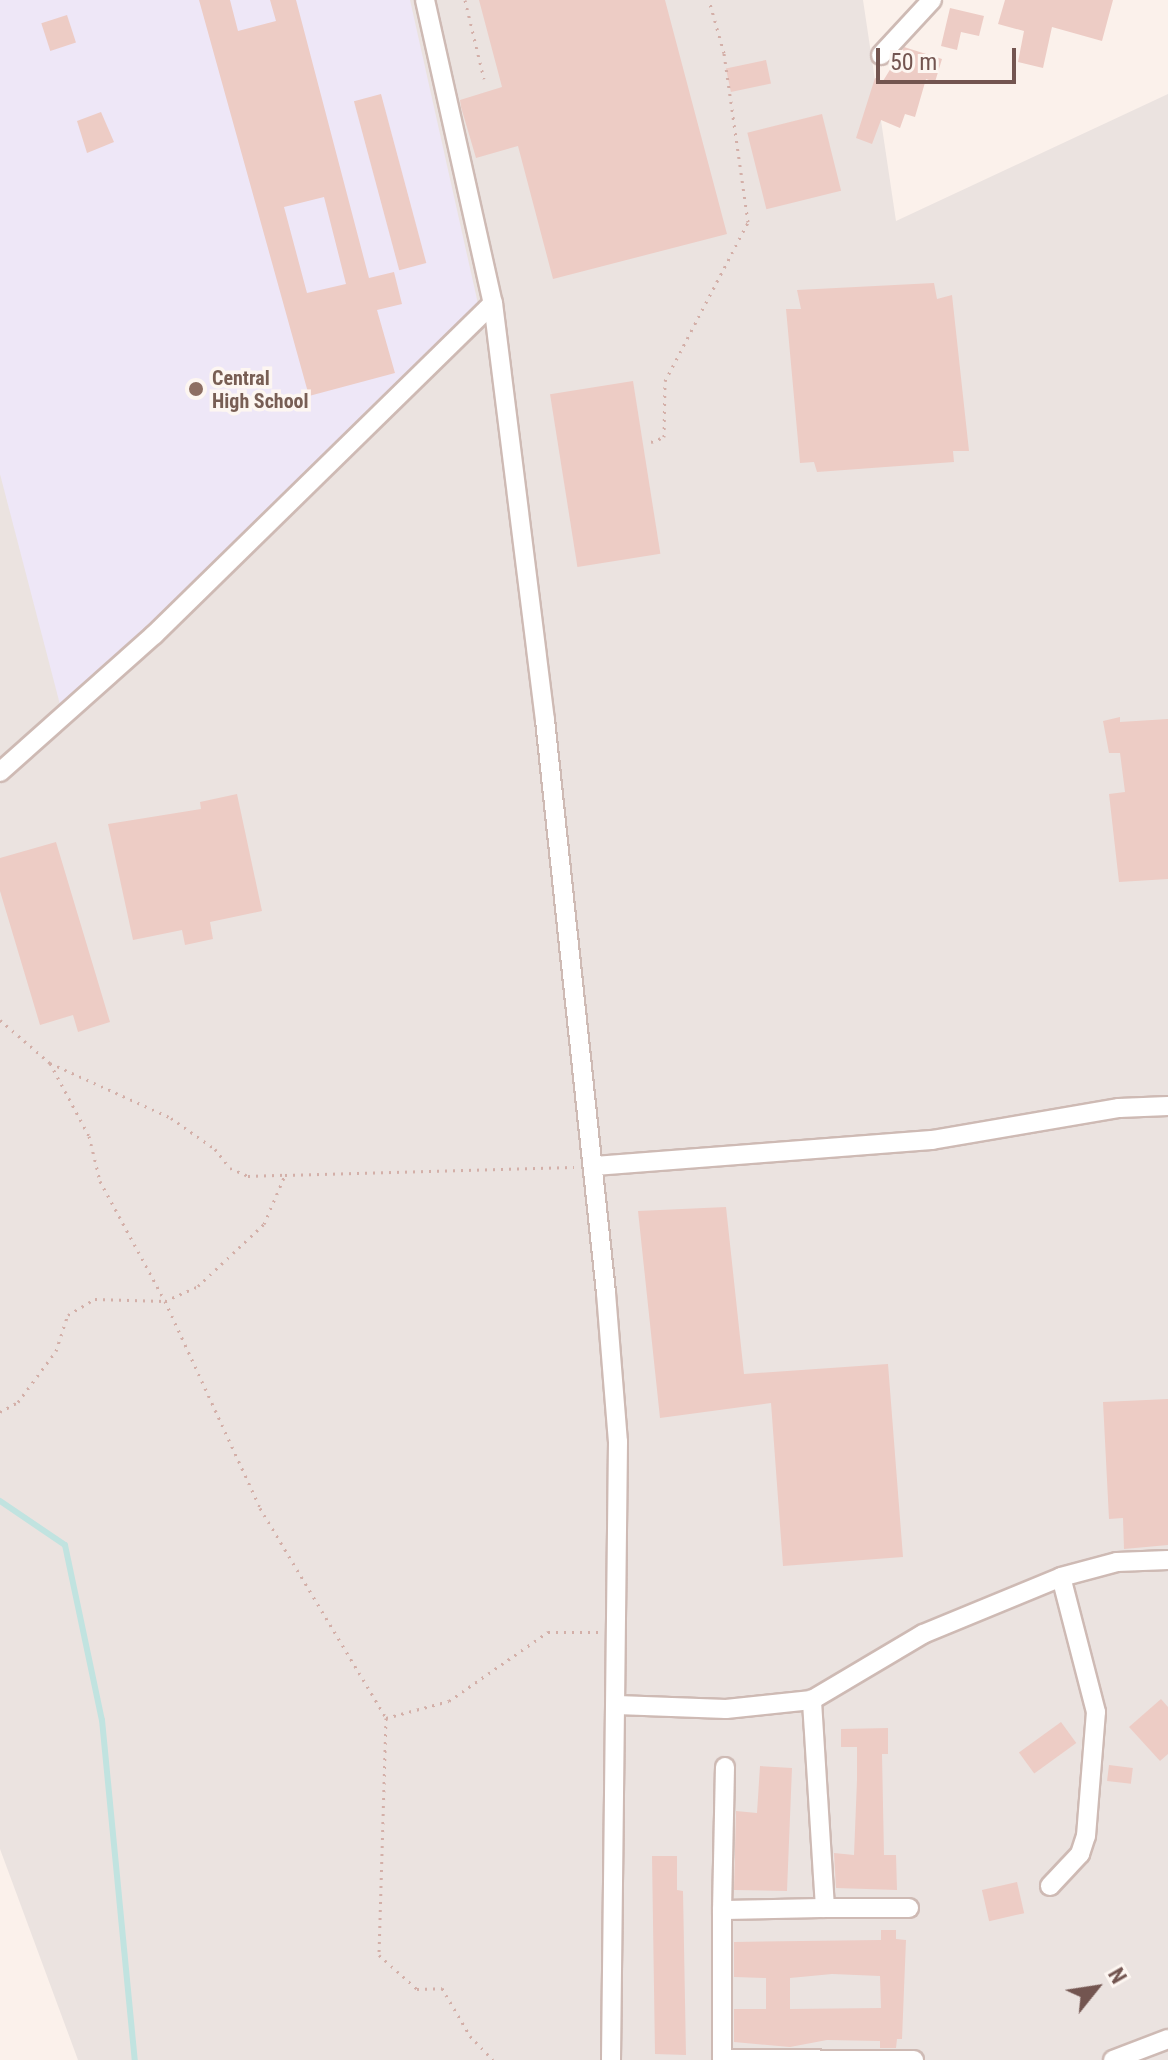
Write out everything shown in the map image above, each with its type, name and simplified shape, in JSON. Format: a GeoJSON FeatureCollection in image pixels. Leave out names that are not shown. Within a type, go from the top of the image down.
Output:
{"type":"FeatureCollection","features":[{"type":"Feature","properties":{"kind":"street"},"geometry":{"type":"LineString","coordinates":[[425,0],[493,303],[594,1166],[618,1442],[611,2060]]}},
{"type":"Feature","properties":{"kind":"street"},"geometry":{"type":"LineString","coordinates":[[881,55],[932,0]]}},
{"type":"Feature","properties":{"kind":"street"},"geometry":{"type":"LineString","coordinates":[[0,772],[154,635],[493,303]]}},
{"type":"Feature","properties":{"kind":"street"},"geometry":{"type":"LineString","coordinates":[[594,1166],[932,1140],[1119,1108],[1168,1106]]}},
{"type":"Feature","properties":{"kind":"street"},"geometry":{"type":"LineString","coordinates":[[617,1705],[726,1709],[812,1699],[923,1634],[1061,1577],[1117,1562],[1168,1560]]}},
{"type":"Feature","properties":{"kind":"street"},"geometry":{"type":"LineString","coordinates":[[1050,1886],[1080,1854],[1086,1836],[1096,1712],[1061,1577]]}},
{"type":"Feature","properties":{"kind":"street"},"geometry":{"type":"LineString","coordinates":[[812,1699],[825,1908]]}},
{"type":"Feature","properties":{"kind":"street"},"geometry":{"type":"LineString","coordinates":[[725,1767],[722,2060],[914,2060]]}},
{"type":"Feature","properties":{"kind":"street"},"geometry":{"type":"LineString","coordinates":[[722,1910],[909,1908]]}},
{"type":"Feature","properties":{"kind":"street"},"geometry":{"type":"LineString","coordinates":[[1113,2060],[1168,2039]]}},
{"type":"Feature","properties":{"kind":"path"},"geometry":{"type":"LineString","coordinates":[[465,0],[484,79]]}},
{"type":"Feature","properties":{"kind":"path"},"geometry":{"type":"LineString","coordinates":[[651,442],[664,437],[665,381],[748,222],[724,53],[709,0]]}},
{"type":"Feature","properties":{"kind":"path"},"geometry":{"type":"LineString","coordinates":[[0,1020],[50,1063],[171,1118],[215,1149],[230,1168],[248,1176],[594,1166]]}},
{"type":"Feature","properties":{"kind":"path"},"geometry":{"type":"LineString","coordinates":[[50,1063],[89,1136],[100,1181],[165,1301],[260,1508],[386,1718],[379,1955],[417,1989],[442,1988],[470,2036],[493,2060]]}},
{"type":"Feature","properties":{"kind":"path"},"geometry":{"type":"LineString","coordinates":[[0,1412],[18,1402],[56,1351],[68,1315],[95,1299],[165,1301],[198,1286],[264,1224],[285,1175]]}},
{"type":"Feature","properties":{"kind":"path"},"geometry":{"type":"LineString","coordinates":[[386,1718],[449,1701],[548,1632],[617,1632]]}},
{"type":"Feature","properties":{"kind":"shaded area"},"geometry":{"type":"Polygon","coordinates":[[[0,0],[863,0],[896,221],[1168,94],[1168,2060],[78,2060],[0,1849],[0,0]]]}},
{"type":"Feature","properties":{"kind":"shaded area","name":"Central High School"},"geometry":{"type":"Polygon","coordinates":[[[0,0],[410,0],[478,304],[63,716],[0,474],[0,0]]]}},
{"type":"Feature","properties":{"kind":"building"},"geometry":{"type":"Polygon","coordinates":[[[199,0],[230,0],[238,31],[276,21],[270,0],[296,0],[369,278],[394,272],[402,304],[377,310],[395,373],[309,396],[199,0]],[[324,197],[284,207],[307,293],[346,284],[324,197]]]}},
{"type":"Feature","properties":{"kind":"building"},"geometry":{"type":"Polygon","coordinates":[[[479,0],[665,0],[727,234],[553,279],[518,146],[476,158],[461,107],[460,100],[502,87],[479,0]]]}},
{"type":"Feature","properties":{"kind":"building"},"geometry":{"type":"Polygon","coordinates":[[[1005,0],[1113,0],[1102,41],[1052,27],[1043,68],[1018,62],[1024,31],[998,24],[1005,0]]]}},
{"type":"Feature","properties":{"kind":"building"},"geometry":{"type":"Polygon","coordinates":[[[950,8],[984,16],[979,36],[961,32],[957,50],[941,46],[950,8]]]}},
{"type":"Feature","properties":{"kind":"building"},"geometry":{"type":"Polygon","coordinates":[[[67,15],[76,43],[50,51],[41,23],[67,15]]]}},
{"type":"Feature","properties":{"kind":"building"},"geometry":{"type":"Polygon","coordinates":[[[904,47],[942,59],[935,82],[926,79],[915,117],[905,114],[900,128],[881,120],[872,144],[856,138],[875,78],[883,81],[904,47]]]}},
{"type":"Feature","properties":{"kind":"building"},"geometry":{"type":"Polygon","coordinates":[[[766,60],[771,83],[731,92],[726,69],[766,60]]]}},
{"type":"Feature","properties":{"kind":"building"},"geometry":{"type":"Polygon","coordinates":[[[381,94],[426,263],[399,270],[354,101],[381,94]]]}},
{"type":"Feature","properties":{"kind":"building"},"geometry":{"type":"Polygon","coordinates":[[[101,112],[114,142],[87,153],[77,121],[101,112]]]}},
{"type":"Feature","properties":{"kind":"building"},"geometry":{"type":"Polygon","coordinates":[[[822,114],[841,191],[766,209],[747,133],[822,114]]]}},
{"type":"Feature","properties":{"kind":"building"},"geometry":{"type":"Polygon","coordinates":[[[934,283],[937,299],[952,295],[969,451],[953,451],[954,462],[817,472],[814,462],[800,463],[786,309],[801,309],[797,290],[934,283]]]}},
{"type":"Feature","properties":{"kind":"building"},"geometry":{"type":"Polygon","coordinates":[[[633,381],[660,554],[577,567],[550,394],[633,381]]]}},
{"type":"Feature","properties":{"kind":"building"},"geometry":{"type":"Polygon","coordinates":[[[1120,717],[1120,722],[1168,719],[1168,879],[1119,882],[1109,794],[1125,792],[1120,753],[1109,753],[1103,721],[1120,717]]]}},
{"type":"Feature","properties":{"kind":"building"},"geometry":{"type":"Polygon","coordinates":[[[237,794],[262,911],[210,922],[213,939],[185,945],[182,930],[133,940],[108,824],[201,809],[200,802],[237,794]]]}},
{"type":"Feature","properties":{"kind":"building"},"geometry":{"type":"Polygon","coordinates":[[[56,842],[110,1022],[78,1032],[73,1015],[40,1025],[0,891],[0,858],[56,842]]]}},
{"type":"Feature","properties":{"kind":"building"},"geometry":{"type":"Polygon","coordinates":[[[726,1207],[744,1374],[888,1364],[903,1557],[783,1566],[771,1403],[660,1418],[638,1211],[726,1207]]]}},
{"type":"Feature","properties":{"kind":"building"},"geometry":{"type":"Polygon","coordinates":[[[1168,1399],[1168,1545],[1124,1549],[1123,1518],[1109,1519],[1103,1402],[1168,1399]]]}},
{"type":"Feature","properties":{"kind":"building"},"geometry":{"type":"Polygon","coordinates":[[[1161,1699],[1168,1707],[1168,1754],[1160,1761],[1129,1727],[1161,1699]]]}},
{"type":"Feature","properties":{"kind":"building"},"geometry":{"type":"Polygon","coordinates":[[[1061,1722],[1076,1743],[1034,1774],[1019,1753],[1061,1722]]]}},
{"type":"Feature","properties":{"kind":"building"},"geometry":{"type":"Polygon","coordinates":[[[888,1728],[888,1754],[882,1754],[884,1855],[896,1855],[897,1890],[836,1888],[834,1853],[854,1855],[857,1780],[857,1747],[841,1747],[841,1729],[888,1728]]]}},
{"type":"Feature","properties":{"kind":"building"},"geometry":{"type":"Polygon","coordinates":[[[1109,1765],[1133,1768],[1131,1784],[1107,1781],[1109,1765]]]}},
{"type":"Feature","properties":{"kind":"building"},"geometry":{"type":"Polygon","coordinates":[[[760,1766],[792,1768],[787,1891],[734,1890],[736,1811],[757,1813],[760,1766]]]}},
{"type":"Feature","properties":{"kind":"building"},"geometry":{"type":"Polygon","coordinates":[[[652,1856],[677,1856],[677,1890],[683,1891],[686,2055],[655,2054],[652,1856]]]}},
{"type":"Feature","properties":{"kind":"building"},"geometry":{"type":"Polygon","coordinates":[[[1017,1882],[1024,1913],[989,1921],[982,1890],[1017,1882]]]}},
{"type":"Feature","properties":{"kind":"building"},"geometry":{"type":"Polygon","coordinates":[[[881,1930],[896,1930],[896,1939],[906,1940],[902,2039],[897,2039],[896,2048],[880,2048],[880,2041],[827,2040],[790,2047],[734,2042],[734,2009],[766,2009],[766,1978],[734,1977],[734,1942],[881,1940],[881,1930]],[[832,1974],[790,1978],[790,2009],[881,2008],[880,1976],[832,1974]]]}},
{"type":"Feature","properties":{"kind":"waterway"},"geometry":{"type":"LineString","coordinates":[[0,1501],[65,1545],[102,1720],[135,2060]]}},
{"type":"Feature","properties":{"kind":"place","name":"Central High School"},"geometry":{"type":"Point","coordinates":[196,389]}}]}
